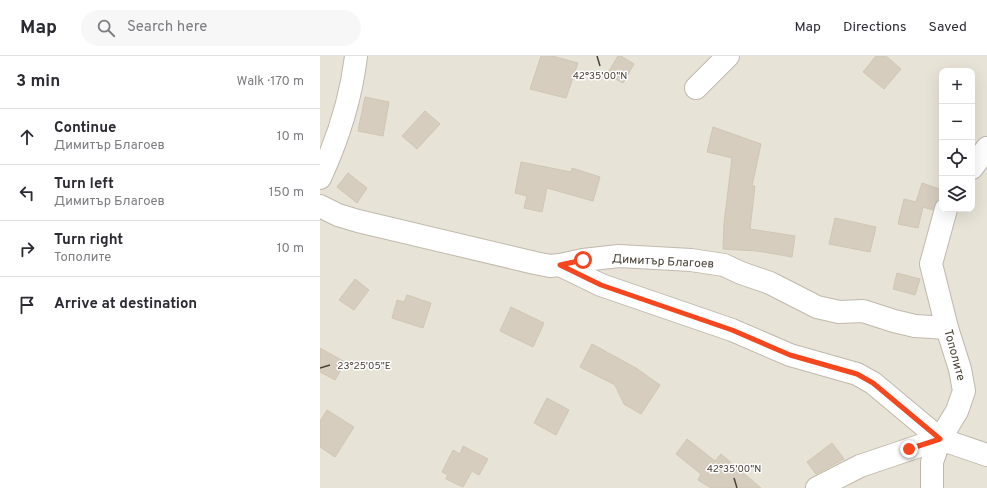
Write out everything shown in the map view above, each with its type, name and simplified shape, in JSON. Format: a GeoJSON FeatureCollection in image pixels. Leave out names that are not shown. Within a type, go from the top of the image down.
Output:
{"type":"FeatureCollection","features":[{"type":"Feature","properties":{"kind":"street"},"geometry":{"type":"LineString","coordinates":[[320,178],[327,140],[343,121],[353,82],[356,56]]}},
{"type":"Feature","properties":{"kind":"street"},"geometry":{"type":"LineString","coordinates":[[696,88],[728,56]]}},
{"type":"Feature","properties":{"kind":"street"},"geometry":{"type":"LineString","coordinates":[[975,164],[987,148]]}},
{"type":"Feature","properties":{"kind":"street","name":"Димитър Благоев"},"geometry":{"type":"LineString","coordinates":[[320,206],[338,214],[366,223],[535,264],[550,266],[583,260],[619,256],[691,260],[724,265],[740,273],[770,283],[817,307],[839,312],[863,311],[916,326],[947,328]]}},
{"type":"Feature","properties":{"kind":"street","name":"Тополите"},"geometry":{"type":"LineString","coordinates":[[940,439],[957,410],[964,391],[960,370],[947,328],[931,264],[945,212]]}},
{"type":"Feature","properties":{"kind":"street","name":"Димитър Благоев"},"geometry":{"type":"LineString","coordinates":[[560,265],[601,285],[732,330],[790,355],[857,374],[873,383],[940,439]]}},
{"type":"Feature","properties":{"kind":"street"},"geometry":{"type":"LineString","coordinates":[[932,488],[932,462],[940,439]]}},
{"type":"Feature","properties":{"kind":"street"},"geometry":{"type":"LineString","coordinates":[[817,488],[860,466],[940,439],[987,455]]}},
{"type":"Feature","properties":{"kind":"shaded area"},"geometry":{"type":"Polygon","coordinates":[[[320,56],[987,56],[987,488],[320,488],[320,56]]]}},
{"type":"Feature","properties":{"kind":"building"},"geometry":{"type":"Polygon","coordinates":[[[541,56],[552,56],[578,63],[566,98],[530,89],[541,56]]]}},
{"type":"Feature","properties":{"kind":"building"},"geometry":{"type":"Polygon","coordinates":[[[618,56],[621,56],[634,64],[623,83],[607,74],[618,56]]]}},
{"type":"Feature","properties":{"kind":"building"},"geometry":{"type":"Polygon","coordinates":[[[876,56],[886,56],[901,69],[884,89],[863,72],[876,56]]]}},
{"type":"Feature","properties":{"kind":"building"},"geometry":{"type":"Polygon","coordinates":[[[365,97],[389,102],[383,136],[358,131],[365,97]]]}},
{"type":"Feature","properties":{"kind":"building"},"geometry":{"type":"Polygon","coordinates":[[[425,111],[440,124],[417,149],[402,136],[425,111]]]}},
{"type":"Feature","properties":{"kind":"building"},"geometry":{"type":"Polygon","coordinates":[[[713,127],[761,144],[752,186],[755,186],[750,229],[795,236],[792,257],[757,251],[723,249],[724,223],[732,158],[707,152],[713,127]]]}},
{"type":"Feature","properties":{"kind":"building"},"geometry":{"type":"Polygon","coordinates":[[[521,162],[571,172],[572,168],[600,177],[593,201],[547,188],[542,212],[524,208],[527,196],[515,193],[521,162]]]}},
{"type":"Feature","properties":{"kind":"building"},"geometry":{"type":"Polygon","coordinates":[[[348,173],[367,188],[357,203],[337,187],[348,173]]]}},
{"type":"Feature","properties":{"kind":"building"},"geometry":{"type":"Polygon","coordinates":[[[922,183],[939,189],[939,199],[933,210],[923,207],[918,228],[898,224],[904,199],[916,202],[922,183]]]}},
{"type":"Feature","properties":{"kind":"building"},"geometry":{"type":"Polygon","coordinates":[[[835,218],[876,227],[870,252],[829,244],[835,218]]]}},
{"type":"Feature","properties":{"kind":"building"},"geometry":{"type":"Polygon","coordinates":[[[897,273],[920,279],[915,295],[893,289],[897,273]]]}},
{"type":"Feature","properties":{"kind":"building"},"geometry":{"type":"Polygon","coordinates":[[[355,279],[369,290],[354,310],[339,300],[355,279]]]}},
{"type":"Feature","properties":{"kind":"building"},"geometry":{"type":"Polygon","coordinates":[[[407,295],[431,303],[423,328],[392,318],[397,300],[404,302],[407,295]]]}},
{"type":"Feature","properties":{"kind":"building"},"geometry":{"type":"Polygon","coordinates":[[[511,307],[544,323],[533,347],[500,331],[511,307]]]}},
{"type":"Feature","properties":{"kind":"building"},"geometry":{"type":"Polygon","coordinates":[[[592,344],[636,368],[660,385],[641,414],[624,404],[615,385],[580,367],[592,344]]]}},
{"type":"Feature","properties":{"kind":"building"},"geometry":{"type":"Polygon","coordinates":[[[320,348],[345,362],[335,380],[320,372],[320,348]]]}},
{"type":"Feature","properties":{"kind":"building"},"geometry":{"type":"Polygon","coordinates":[[[547,398],[569,410],[556,435],[534,423],[547,398]]]}},
{"type":"Feature","properties":{"kind":"building"},"geometry":{"type":"Polygon","coordinates":[[[327,410],[354,427],[335,457],[320,447],[320,421],[327,410]]]}},
{"type":"Feature","properties":{"kind":"building"},"geometry":{"type":"Polygon","coordinates":[[[687,439],[715,461],[721,454],[761,488],[711,488],[698,480],[701,474],[676,454],[687,439]]]}},
{"type":"Feature","properties":{"kind":"building"},"geometry":{"type":"Polygon","coordinates":[[[832,443],[844,459],[816,474],[807,462],[832,443]]]}},
{"type":"Feature","properties":{"kind":"building"},"geometry":{"type":"Polygon","coordinates":[[[463,446],[488,459],[479,475],[472,471],[463,487],[446,479],[448,475],[442,472],[453,450],[460,454],[463,446]]]}},
{"type":"Feature","properties":{"kind":"route"},"geometry":{"type":"LineString","coordinates":[[583,260],[560,265],[601,285],[732,330],[790,355],[857,374],[873,383],[940,439],[909,449]]}}]}
